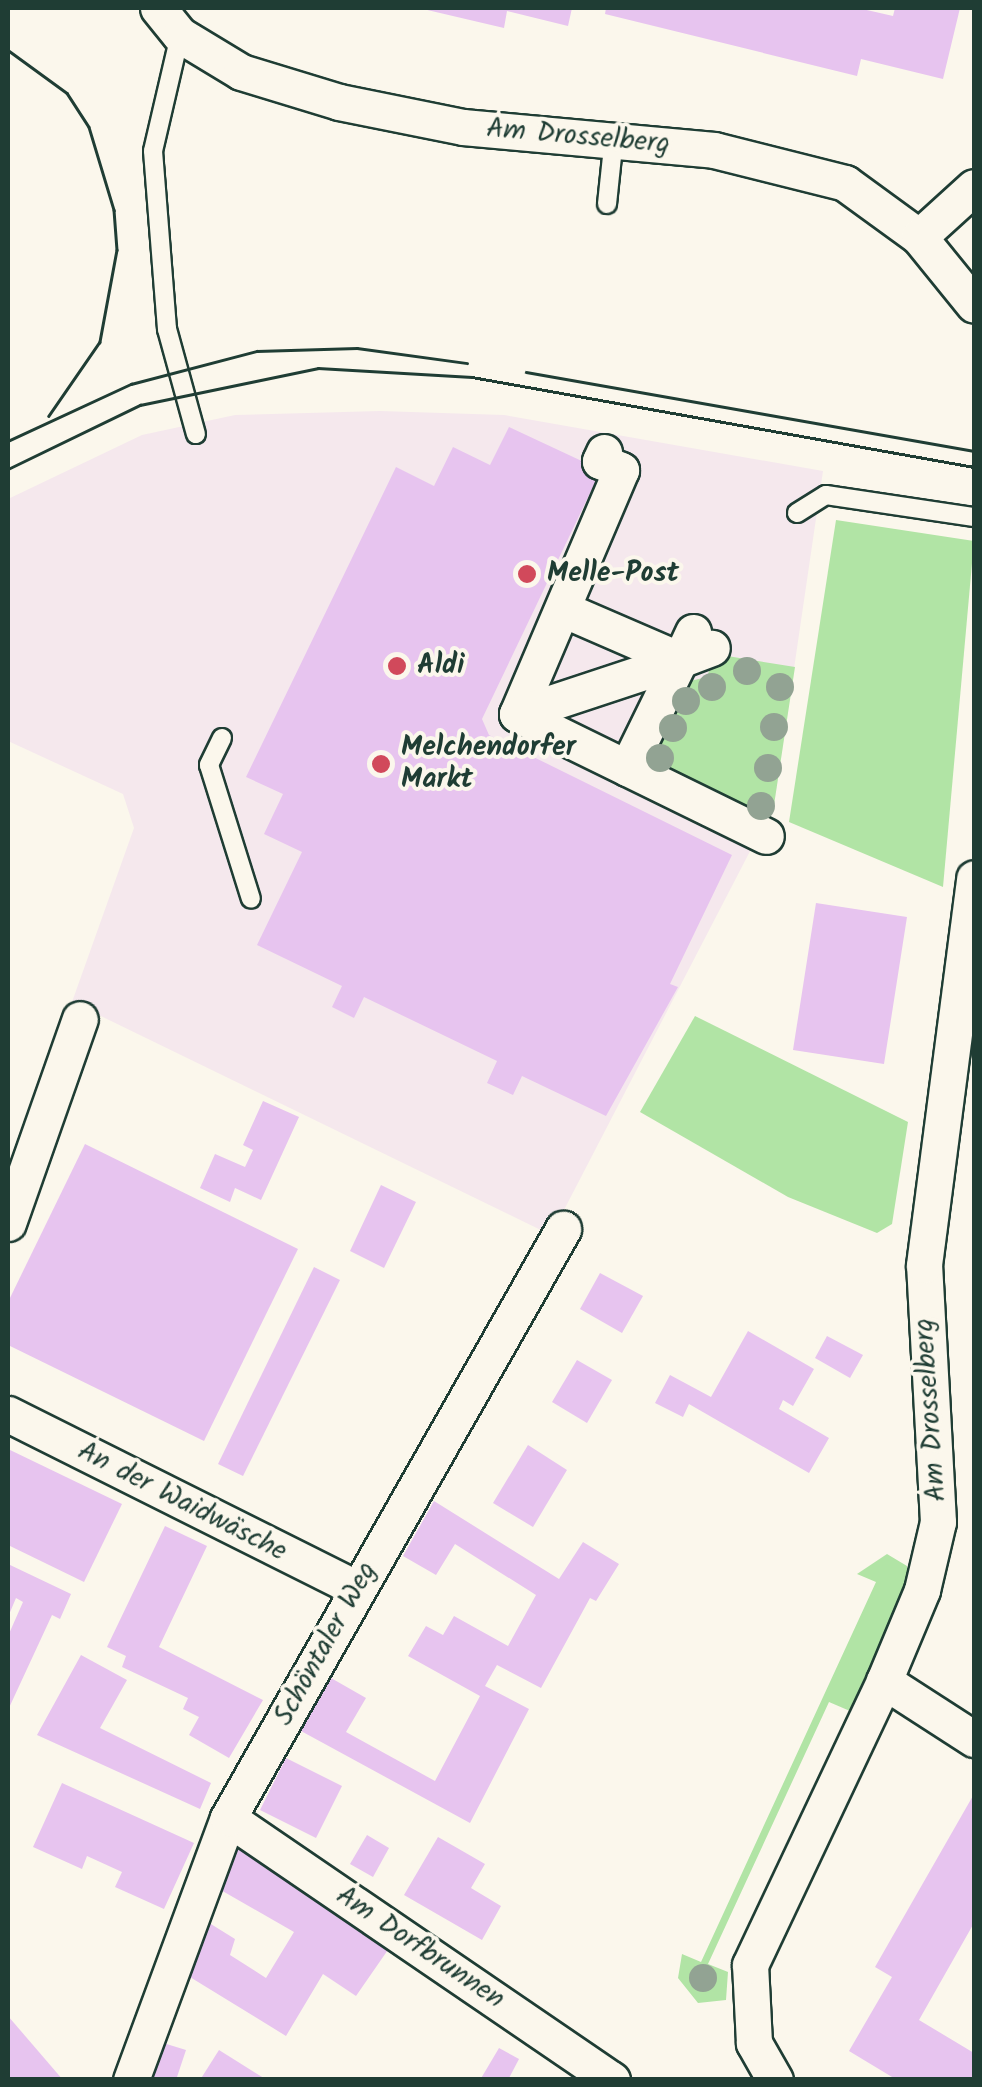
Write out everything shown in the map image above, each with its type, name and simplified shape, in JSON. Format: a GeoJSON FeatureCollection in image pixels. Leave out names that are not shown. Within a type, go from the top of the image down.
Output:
{"type":"FeatureCollection","features":[{"type":"Feature","properties":{"kind":"street","name":"Am Drosselberg"},"geometry":{"type":"LineString","coordinates":[[169,21],[241,72],[358,106],[463,126],[614,137],[714,150],[845,183],[920,238],[974,305]]}},
{"type":"Feature","properties":{"kind":"street"},"geometry":{"type":"LineString","coordinates":[[920,238],[974,187]]}},
{"type":"Feature","properties":{"kind":"street"},"geometry":{"type":"LineString","coordinates":[[604,452],[600,461],[621,470],[557,606],[695,647]]}},
{"type":"Feature","properties":{"kind":"street"},"geometry":{"type":"LineString","coordinates":[[517,714],[567,611]]}},
{"type":"Feature","properties":{"kind":"street"},"geometry":{"type":"LineString","coordinates":[[517,714],[695,647]]}},
{"type":"Feature","properties":{"kind":"street"},"geometry":{"type":"LineString","coordinates":[[628,768],[695,647]]}},
{"type":"Feature","properties":{"kind":"street"},"geometry":{"type":"LineString","coordinates":[[517,714],[766,836]]}},
{"type":"Feature","properties":{"kind":"street","name":"Am Drosselberg"},"geometry":{"type":"LineString","coordinates":[[775,2080],[754,2043],[750,1965],[884,1682],[922,1590],[938,1522],[924,1265],[974,878]]}},
{"type":"Feature","properties":{"kind":"street"},"geometry":{"type":"LineString","coordinates":[[8,1223],[80,1020]]}},
{"type":"Feature","properties":{"kind":"street","name":"Schöntaler Weg"},"geometry":{"type":"LineString","coordinates":[[131,2080],[228,1818],[563,1229]]}},
{"type":"Feature","properties":{"kind":"street","name":"An der Waidwäsche"},"geometry":{"type":"LineString","coordinates":[[8,1414],[357,1589]]}},
{"type":"Feature","properties":{"kind":"street"},"geometry":{"type":"LineString","coordinates":[[884,1682],[974,1739]]}},
{"type":"Feature","properties":{"kind":"street","name":"Am Dorfbrunnen"},"geometry":{"type":"LineString","coordinates":[[228,1818],[612,2080]]}},
{"type":"Feature","properties":{"kind":"lane"},"geometry":{"type":"LineString","coordinates":[[169,21],[153,150],[167,328],[196,434]]}},
{"type":"Feature","properties":{"kind":"lane"},"geometry":{"type":"LineString","coordinates":[[607,204],[614,137]]}},
{"type":"Feature","properties":{"kind":"lane"},"geometry":{"type":"LineString","coordinates":[[797,513],[826,495],[974,517]]}},
{"type":"Feature","properties":{"kind":"lane"},"geometry":{"type":"LineString","coordinates":[[222,738],[209,765],[251,898]]}},
{"type":"Feature","properties":{"kind":"shaded area"},"geometry":{"type":"Polygon","coordinates":[[[380,411],[504,415],[823,471],[774,805],[551,1235],[72,1002],[134,828],[123,794],[8,741],[8,499],[142,435],[235,415],[380,411]]]}},
{"type":"Feature","properties":{"kind":"green space"},"geometry":{"type":"Polygon","coordinates":[[[836,520],[974,541],[943,887],[789,822],[836,520]]]}},
{"type":"Feature","properties":{"kind":"green space"},"geometry":{"type":"Polygon","coordinates":[[[715,654],[795,667],[774,805],[764,826],[636,764],[682,683],[707,677],[715,654]]]}},
{"type":"Feature","properties":{"kind":"green space"},"geometry":{"type":"Polygon","coordinates":[[[695,1016],[908,1122],[892,1224],[877,1233],[788,1197],[640,1112],[695,1016]]]}},
{"type":"Feature","properties":{"kind":"green space"},"geometry":{"type":"Polygon","coordinates":[[[887,1554],[907,1566],[907,1584],[850,1711],[829,1702],[708,1964],[728,1972],[726,2000],[698,2003],[678,1978],[682,1954],[701,1962],[876,1582],[857,1574],[887,1554]]]}},
{"type":"Feature","properties":{"kind":"building"},"geometry":{"type":"Polygon","coordinates":[[[572,8],[568,26],[507,11],[504,28],[423,9],[572,8]]]}},
{"type":"Feature","properties":{"kind":"building"},"geometry":{"type":"Polygon","coordinates":[[[606,8],[858,8],[893,16],[895,8],[960,8],[943,79],[861,59],[857,76],[605,14],[606,8]]]}},
{"type":"Feature","properties":{"kind":"building","name":"Melchendorfer Markt"},"geometry":{"type":"Polygon","coordinates":[[[509,427],[601,470],[482,719],[489,735],[732,855],[670,984],[678,987],[606,1116],[522,1076],[513,1095],[487,1083],[497,1061],[364,997],[354,1018],[332,1007],[342,986],[257,945],[302,852],[264,834],[283,794],[246,777],[396,467],[434,486],[453,447],[490,465],[509,427]]]}},
{"type":"Feature","properties":{"kind":"building"},"geometry":{"type":"Polygon","coordinates":[[[816,903],[907,917],[884,1064],[793,1050],[816,903]]]}},
{"type":"Feature","properties":{"kind":"building"},"geometry":{"type":"Polygon","coordinates":[[[263,1101],[299,1117],[261,1200],[235,1188],[230,1202],[200,1188],[215,1154],[245,1167],[253,1150],[243,1145],[263,1101]]]}},
{"type":"Feature","properties":{"kind":"building"},"geometry":{"type":"Polygon","coordinates":[[[85,1144],[298,1249],[204,1441],[8,1345],[8,1302],[85,1144]]]}},
{"type":"Feature","properties":{"kind":"building"},"geometry":{"type":"Polygon","coordinates":[[[381,1185],[416,1202],[384,1268],[350,1251],[381,1185]]]}},
{"type":"Feature","properties":{"kind":"building"},"geometry":{"type":"Polygon","coordinates":[[[314,1267],[340,1280],[243,1476],[218,1464],[314,1267]]]}},
{"type":"Feature","properties":{"kind":"building"},"geometry":{"type":"Polygon","coordinates":[[[600,1273],[643,1296],[622,1333],[580,1309],[600,1273]]]}},
{"type":"Feature","properties":{"kind":"building"},"geometry":{"type":"Polygon","coordinates":[[[748,1331],[814,1369],[793,1406],[783,1400],[779,1409],[829,1438],[809,1473],[689,1404],[683,1417],[655,1403],[670,1375],[711,1397],[748,1331]]]}},
{"type":"Feature","properties":{"kind":"building"},"geometry":{"type":"Polygon","coordinates":[[[827,1336],[863,1355],[850,1378],[815,1358],[827,1336]]]}},
{"type":"Feature","properties":{"kind":"building"},"geometry":{"type":"Polygon","coordinates":[[[577,1360],[612,1380],[587,1423],[552,1402],[577,1360]]]}},
{"type":"Feature","properties":{"kind":"building"},"geometry":{"type":"Polygon","coordinates":[[[528,1445],[567,1470],[533,1527],[493,1503],[528,1445]]]}},
{"type":"Feature","properties":{"kind":"building"},"geometry":{"type":"Polygon","coordinates":[[[8,1449],[122,1504],[84,1582],[8,1545],[8,1449]]]}},
{"type":"Feature","properties":{"kind":"building"},"geometry":{"type":"Polygon","coordinates":[[[434,1501],[559,1579],[583,1542],[619,1564],[596,1601],[590,1598],[541,1688],[497,1665],[485,1686],[529,1709],[470,1823],[301,1731],[331,1678],[366,1698],[346,1732],[435,1781],[480,1696],[408,1656],[426,1626],[443,1635],[454,1616],[508,1646],[536,1595],[455,1544],[436,1575],[403,1556],[434,1501]]]}},
{"type":"Feature","properties":{"kind":"building"},"geometry":{"type":"Polygon","coordinates":[[[165,1526],[207,1546],[159,1647],[263,1700],[229,1758],[189,1735],[199,1717],[183,1709],[188,1698],[122,1667],[126,1656],[107,1647],[165,1526]]]}},
{"type":"Feature","properties":{"kind":"building"},"geometry":{"type":"Polygon","coordinates":[[[8,1564],[71,1594],[60,1619],[52,1615],[8,1710],[8,1636],[23,1602],[16,1598],[8,1617],[8,1564]]]}},
{"type":"Feature","properties":{"kind":"building"},"geometry":{"type":"Polygon","coordinates":[[[81,1655],[127,1680],[100,1728],[211,1783],[200,1809],[37,1735],[81,1655]]]}},
{"type":"Feature","properties":{"kind":"building"},"geometry":{"type":"Polygon","coordinates":[[[286,1758],[342,1786],[316,1838],[260,1810],[286,1758]]]}},
{"type":"Feature","properties":{"kind":"building"},"geometry":{"type":"Polygon","coordinates":[[[62,1783],[194,1843],[164,1909],[115,1887],[122,1872],[87,1856],[82,1869],[33,1847],[62,1783]]]}},
{"type":"Feature","properties":{"kind":"building"},"geometry":{"type":"Polygon","coordinates":[[[974,1794],[974,1923],[919,2020],[974,2053],[974,2080],[897,2080],[849,2051],[892,1977],[875,1967],[974,1794]]]}},
{"type":"Feature","properties":{"kind":"building"},"geometry":{"type":"Polygon","coordinates":[[[367,1835],[389,1848],[373,1877],[350,1864],[367,1835]]]}},
{"type":"Feature","properties":{"kind":"building"},"geometry":{"type":"Polygon","coordinates":[[[438,1837],[485,1864],[471,1888],[501,1906],[482,1940],[404,1895],[438,1837]]]}},
{"type":"Feature","properties":{"kind":"building"},"geometry":{"type":"Polygon","coordinates":[[[237,1843],[392,1944],[356,1996],[323,1974],[286,2036],[185,1974],[206,1921],[235,1939],[230,1955],[266,1978],[294,1932],[219,1889],[237,1843]]]}},
{"type":"Feature","properties":{"kind":"building"},"geometry":{"type":"Polygon","coordinates":[[[8,2016],[63,2080],[8,2080],[8,2016]]]}},
{"type":"Feature","properties":{"kind":"building"},"geometry":{"type":"Polygon","coordinates":[[[160,2042],[186,2050],[176,2080],[148,2080],[160,2042]]]}},
{"type":"Feature","properties":{"kind":"building"},"geometry":{"type":"Polygon","coordinates":[[[499,2048],[519,2059],[508,2080],[480,2080],[499,2048]]]}},
{"type":"Feature","properties":{"kind":"building"},"geometry":{"type":"Polygon","coordinates":[[[219,2050],[267,2080],[200,2080],[219,2050]]]}},
{"type":"Feature","properties":{"kind":"tram line"},"geometry":{"type":"LineString","coordinates":[[8,50],[67,93],[89,127],[114,210],[117,250],[100,342],[49,416]]}},
{"type":"Feature","properties":{"kind":"tram line"},"geometry":{"type":"LineString","coordinates":[[8,441],[131,384],[257,351],[357,348],[467,363]]}},
{"type":"Feature","properties":{"kind":"tram line"},"geometry":{"type":"LineString","coordinates":[[8,469],[140,405],[318,368],[472,377],[974,467]]}},
{"type":"Feature","properties":{"kind":"tram line"},"geometry":{"type":"LineString","coordinates":[[526,372],[974,451]]}},
{"type":"Feature","properties":{"kind":"place","name":"Melle-Post"},"geometry":{"type":"Point","coordinates":[527,574]}},
{"type":"Feature","properties":{"kind":"place","name":"Aldi"},"geometry":{"type":"Point","coordinates":[397,666]}},
{"type":"Feature","properties":{"kind":"place","name":"Melchendorfer Markt"},"geometry":{"type":"Point","coordinates":[381,764]}}]}
